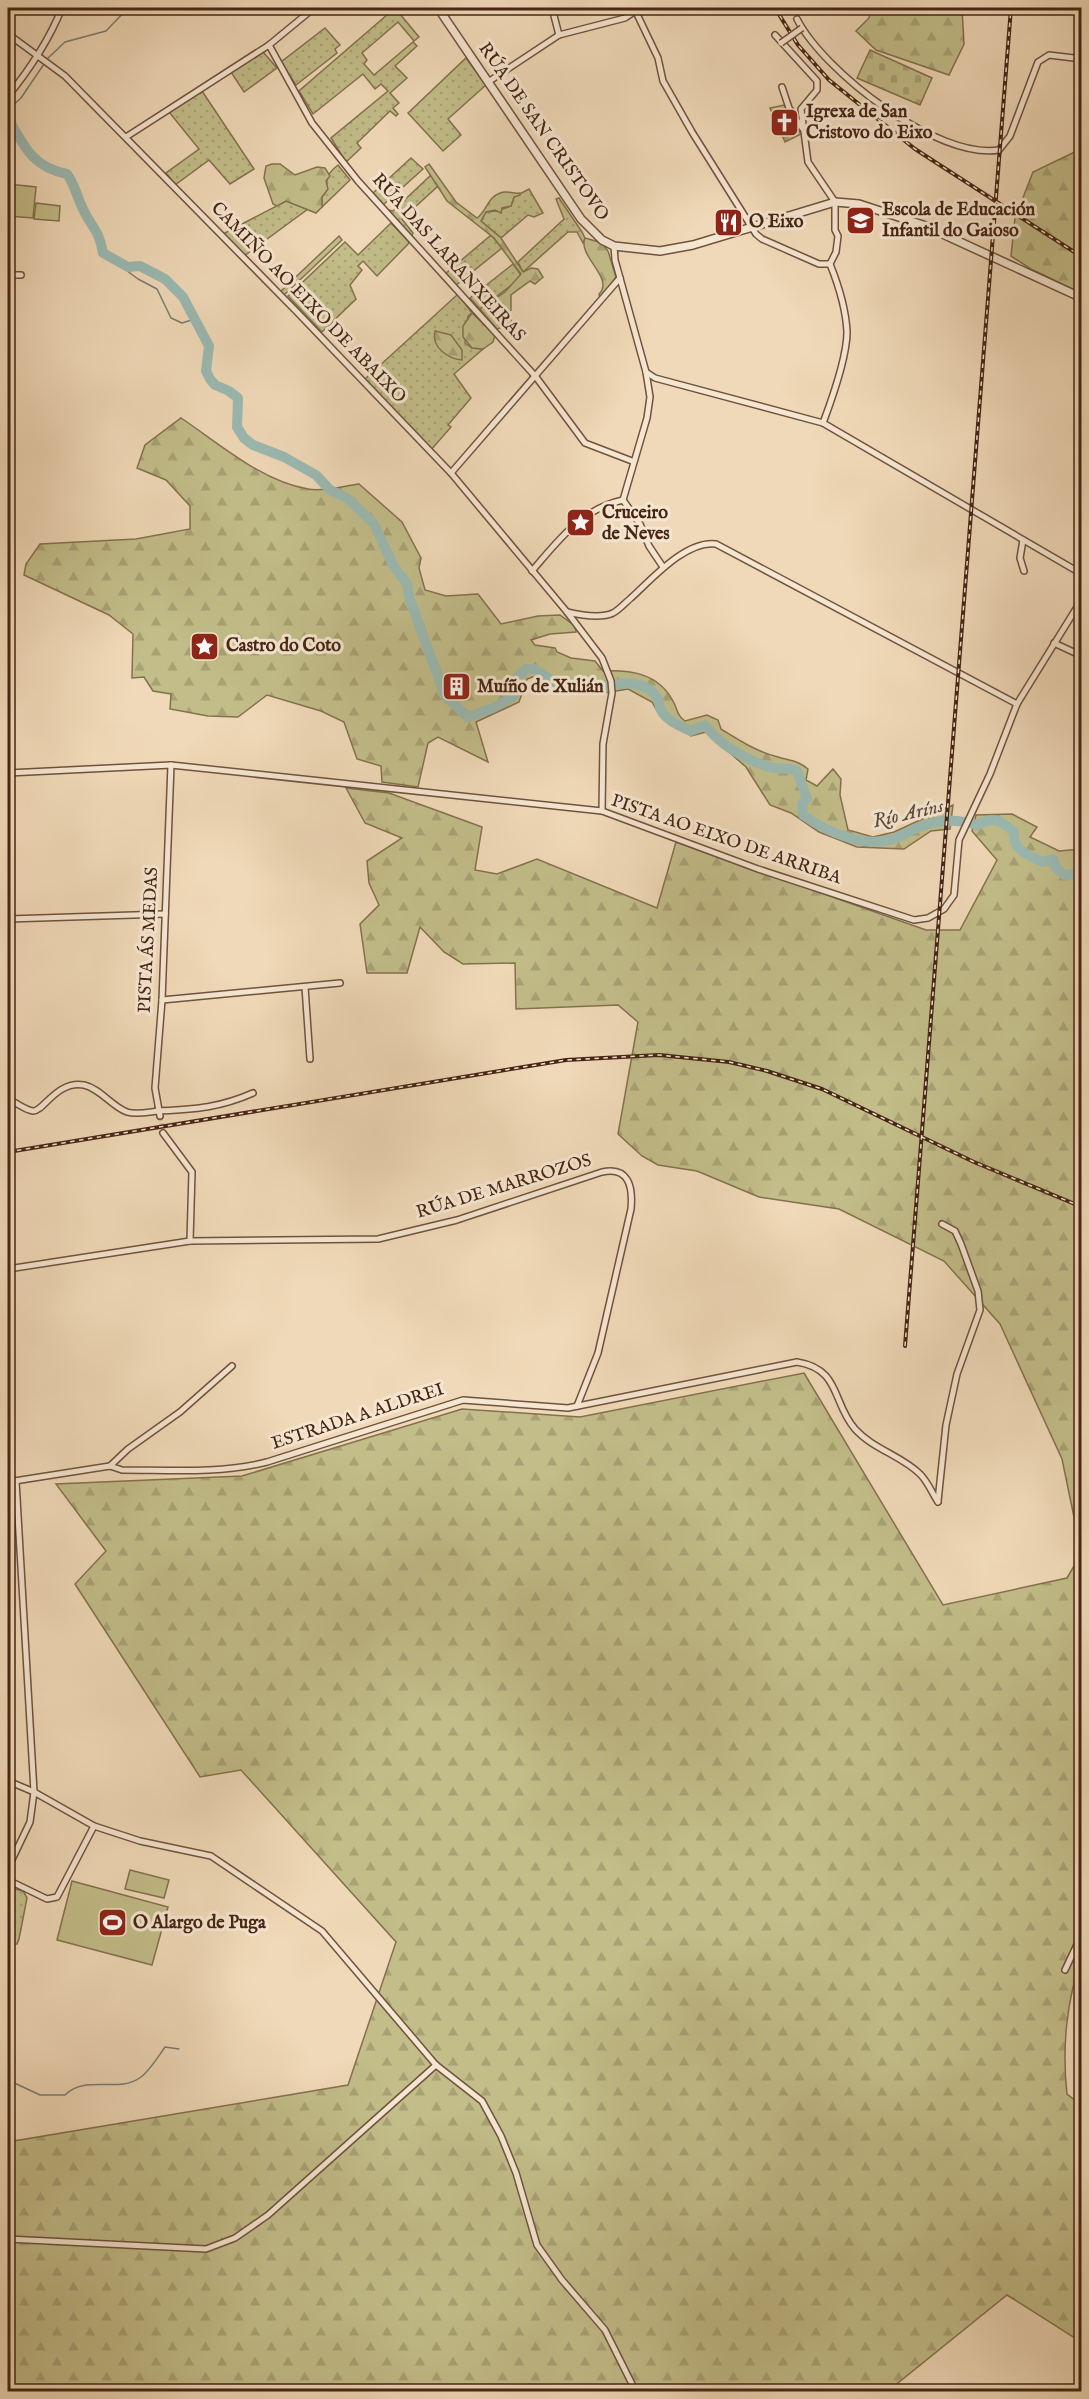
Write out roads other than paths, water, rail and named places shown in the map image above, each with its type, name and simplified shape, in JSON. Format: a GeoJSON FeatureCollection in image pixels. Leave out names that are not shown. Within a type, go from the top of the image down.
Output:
{"type":"FeatureCollection","features":[{"type":"Feature","properties":{"kind":"street"},"geometry":{"type":"LineString","coordinates":[[8,96],[43,58],[62,8]]}},
{"type":"Feature","properties":{"kind":"street"},"geometry":{"type":"LineString","coordinates":[[126,137],[269,45],[314,8]]}},
{"type":"Feature","properties":{"kind":"street","name":"RÚA DE SAN CRISTOVO"},"geometry":{"type":"LineString","coordinates":[[438,8],[581,219],[602,240],[614,246]]}},
{"type":"Feature","properties":{"kind":"street"},"geometry":{"type":"LineString","coordinates":[[552,8],[559,35]]}},
{"type":"Feature","properties":{"kind":"street"},"geometry":{"type":"LineString","coordinates":[[488,82],[559,35],[586,29],[638,10],[658,58],[663,81],[692,132],[753,228],[762,239],[819,264],[830,264]]}},
{"type":"Feature","properties":{"kind":"street"},"geometry":{"type":"LineString","coordinates":[[797,19],[828,59],[878,104],[946,141],[984,153],[999,150],[1011,136],[1038,62],[1049,56],[1082,59]]}},
{"type":"Feature","properties":{"kind":"street"},"geometry":{"type":"LineString","coordinates":[[781,43],[802,28]]}},
{"type":"Feature","properties":{"kind":"street","name":"CAMIÑO AO EIXO DE ABAIXO"},"geometry":{"type":"LineString","coordinates":[[8,33],[43,58],[126,137],[451,473],[567,612],[606,667],[612,687],[603,744],[602,811]]}},
{"type":"Feature","properties":{"kind":"street"},"geometry":{"type":"LineString","coordinates":[[775,35],[817,81],[817,90],[801,109],[802,128],[808,162],[835,202],[838,236],[836,252],[830,264],[837,282],[847,333],[841,364],[823,423]]}},
{"type":"Feature","properties":{"kind":"street","name":"RÚA DAS LARANXEIRAS"},"geometry":{"type":"LineString","coordinates":[[269,45],[312,123],[358,181],[536,377],[585,443],[632,461]]}},
{"type":"Feature","properties":{"kind":"street"},"geometry":{"type":"LineString","coordinates":[[782,87],[789,108],[802,128]]}},
{"type":"Feature","properties":{"kind":"street"},"geometry":{"type":"LineString","coordinates":[[663,567],[649,546],[640,524],[623,500],[632,461],[647,418],[650,397],[646,372],[620,278],[614,246],[660,251],[693,245],[835,202],[859,204],[904,218],[1082,298]]}},
{"type":"Feature","properties":{"kind":"street"},"geometry":{"type":"LineString","coordinates":[[8,275],[21,275]]}},
{"type":"Feature","properties":{"kind":"street"},"geometry":{"type":"LineString","coordinates":[[451,473],[620,278]]}},
{"type":"Feature","properties":{"kind":"street"},"geometry":{"type":"LineString","coordinates":[[646,372],[655,378],[823,423],[1082,574]]}},
{"type":"Feature","properties":{"kind":"street"},"geometry":{"type":"LineString","coordinates":[[532,571],[573,523],[623,500]]}},
{"type":"Feature","properties":{"kind":"street"},"geometry":{"type":"LineString","coordinates":[[1023,540],[1020,558],[1024,571]]}},
{"type":"Feature","properties":{"kind":"street"},"geometry":{"type":"LineString","coordinates":[[567,612],[594,616],[614,613],[663,567],[696,547],[716,544],[1017,704]]}},
{"type":"Feature","properties":{"kind":"street","name":"PISTA AO EIXO DE ARRIBA"},"geometry":{"type":"LineString","coordinates":[[8,773],[171,765],[602,811],[758,869],[915,920],[928,918],[944,909],[954,895],[959,840],[1017,704],[1082,599]]}},
{"type":"Feature","properties":{"kind":"street"},"geometry":{"type":"LineString","coordinates":[[1054,643],[1082,656]]}},
{"type":"Feature","properties":{"kind":"street","name":"PISTA ÁS MEDAS"},"geometry":{"type":"LineString","coordinates":[[159,1114],[155,1088],[162,1000],[171,765]]}},
{"type":"Feature","properties":{"kind":"street"},"geometry":{"type":"LineString","coordinates":[[8,920],[165,914]]}},
{"type":"Feature","properties":{"kind":"street"},"geometry":{"type":"LineString","coordinates":[[162,1000],[340,983]]}},
{"type":"Feature","properties":{"kind":"street"},"geometry":{"type":"LineString","coordinates":[[304,987],[310,1059]]}},
{"type":"Feature","properties":{"kind":"street"},"geometry":{"type":"LineString","coordinates":[[8,1100],[32,1111],[37,1110],[58,1090],[83,1085],[97,1091],[129,1113],[159,1114],[227,1104],[253,1093]]}},
{"type":"Feature","properties":{"kind":"street"},"geometry":{"type":"LineString","coordinates":[[163,1133],[192,1172],[190,1241]]}},
{"type":"Feature","properties":{"kind":"street","name":"RÚA DE MARROZOS"},"geometry":{"type":"LineString","coordinates":[[8,1269],[190,1241],[378,1239],[457,1220],[602,1172],[619,1171],[627,1176],[631,1186],[631,1209],[598,1353],[577,1406]]}},
{"type":"Feature","properties":{"kind":"street","name":"ESTRADA A ALDREI"},"geometry":{"type":"LineString","coordinates":[[8,1482],[110,1466],[122,1470],[210,1471],[254,1465],[463,1400],[559,1408],[577,1406],[797,1362],[807,1364],[822,1372],[832,1382],[849,1420],[857,1431],[917,1471],[938,1502],[946,1425],[957,1374],[980,1310],[978,1291],[961,1244],[955,1231],[942,1224]]}},
{"type":"Feature","properties":{"kind":"street"},"geometry":{"type":"LineString","coordinates":[[110,1466],[128,1449],[180,1412],[232,1366]]}},
{"type":"Feature","properties":{"kind":"street"},"geometry":{"type":"LineString","coordinates":[[8,1868],[30,1822],[34,1792],[16,1481]]}},
{"type":"Feature","properties":{"kind":"street"},"geometry":{"type":"LineString","coordinates":[[8,1781],[34,1792],[94,1826],[140,1841],[211,1856],[308,1919],[322,1931],[358,1970],[436,2065],[482,2101],[501,2136],[516,2173],[537,2245],[562,2280],[604,2330],[636,2391]]}},
{"type":"Feature","properties":{"kind":"street"},"geometry":{"type":"LineString","coordinates":[[8,1883],[14,1883],[48,1899],[57,1897],[94,1826]]}},
{"type":"Feature","properties":{"kind":"street"},"geometry":{"type":"LineString","coordinates":[[1065,1970],[1082,1934]]}},
{"type":"Feature","properties":{"kind":"street"},"geometry":{"type":"LineString","coordinates":[[8,2239],[206,2249],[235,2238],[268,2215],[436,2065]]}},
{"type":"Feature","properties":{"kind":"waterway"},"geometry":{"type":"LineString","coordinates":[[46,60],[65,42],[106,31],[128,8]]}},
{"type":"Feature","properties":{"kind":"waterway"},"geometry":{"type":"LineString","coordinates":[[8,110],[21,98],[44,64]]}},
{"type":"Feature","properties":{"kind":"waterway","name":"Río Aríns"},"geometry":{"type":"LineString","coordinates":[[8,118],[24,146],[37,161],[55,171],[67,174],[86,216],[97,233],[103,253],[128,267],[140,266],[165,279],[183,297],[209,346],[206,371],[210,379],[215,385],[238,398],[237,427],[244,438],[253,445],[284,457],[316,475],[330,490],[347,498],[374,524],[393,565],[407,584],[409,597],[445,696],[468,717],[493,708],[514,696],[514,680],[526,669],[534,669],[564,688],[626,683],[643,686],[657,697],[663,714],[678,725],[691,731],[705,725],[718,739],[742,756],[769,767],[797,771],[807,799],[802,804],[803,815],[833,832],[855,839],[878,842],[896,838],[914,829],[937,822],[961,821],[977,825],[992,820],[1005,825],[1014,832],[1016,844],[1022,852],[1043,862],[1053,859],[1056,868],[1065,875],[1082,872]]}},
{"type":"Feature","properties":{"kind":"waterway"},"geometry":{"type":"LineString","coordinates":[[103,253],[138,279],[157,289],[171,318],[182,323],[195,319]]}},
{"type":"Feature","properties":{"kind":"waterway"},"geometry":{"type":"LineString","coordinates":[[8,2080],[40,2095],[65,2095],[83,2086],[132,2082],[148,2071],[165,2047],[179,2049]]}},
{"type":"Feature","properties":{"kind":"tunnel"},"geometry":{"type":"LineString","coordinates":[[160,1116],[163,1133]]}},
{"type":"Feature","properties":{"kind":"railway"},"geometry":{"type":"LineString","coordinates":[[775,8],[798,45],[829,80],[915,149],[1082,257]]}},
{"type":"Feature","properties":{"kind":"railway"},"geometry":{"type":"LineString","coordinates":[[905,1346],[1011,8]]}},
{"type":"Feature","properties":{"kind":"railway"},"geometry":{"type":"LineString","coordinates":[[8,1152],[566,1060],[659,1055],[729,1062],[767,1071],[822,1089],[974,1162],[1082,1207]]}},
{"type":"Feature","properties":{"kind":"place","name":"Igrexa de San Cristovo do Eixo"},"geometry":{"type":"Point","coordinates":[785,122]}},
{"type":"Feature","properties":{"kind":"place","name":"Escola de Educación Infantil do Gaioso"},"geometry":{"type":"Point","coordinates":[861,220]}},
{"type":"Feature","properties":{"kind":"place","name":"O Eixo"},"geometry":{"type":"Point","coordinates":[728,222]}},
{"type":"Feature","properties":{"kind":"place","name":"Cruceiro de Neves"},"geometry":{"type":"Point","coordinates":[581,523]}},
{"type":"Feature","properties":{"kind":"place","name":"Castro do Coto"},"geometry":{"type":"Point","coordinates":[205,646]}},
{"type":"Feature","properties":{"kind":"place","name":"Muíño de Xulián"},"geometry":{"type":"Point","coordinates":[456,687]}},
{"type":"Feature","properties":{"kind":"place","name":"O Alargo de Puga"},"geometry":{"type":"Point","coordinates":[112,1923]}}]}
